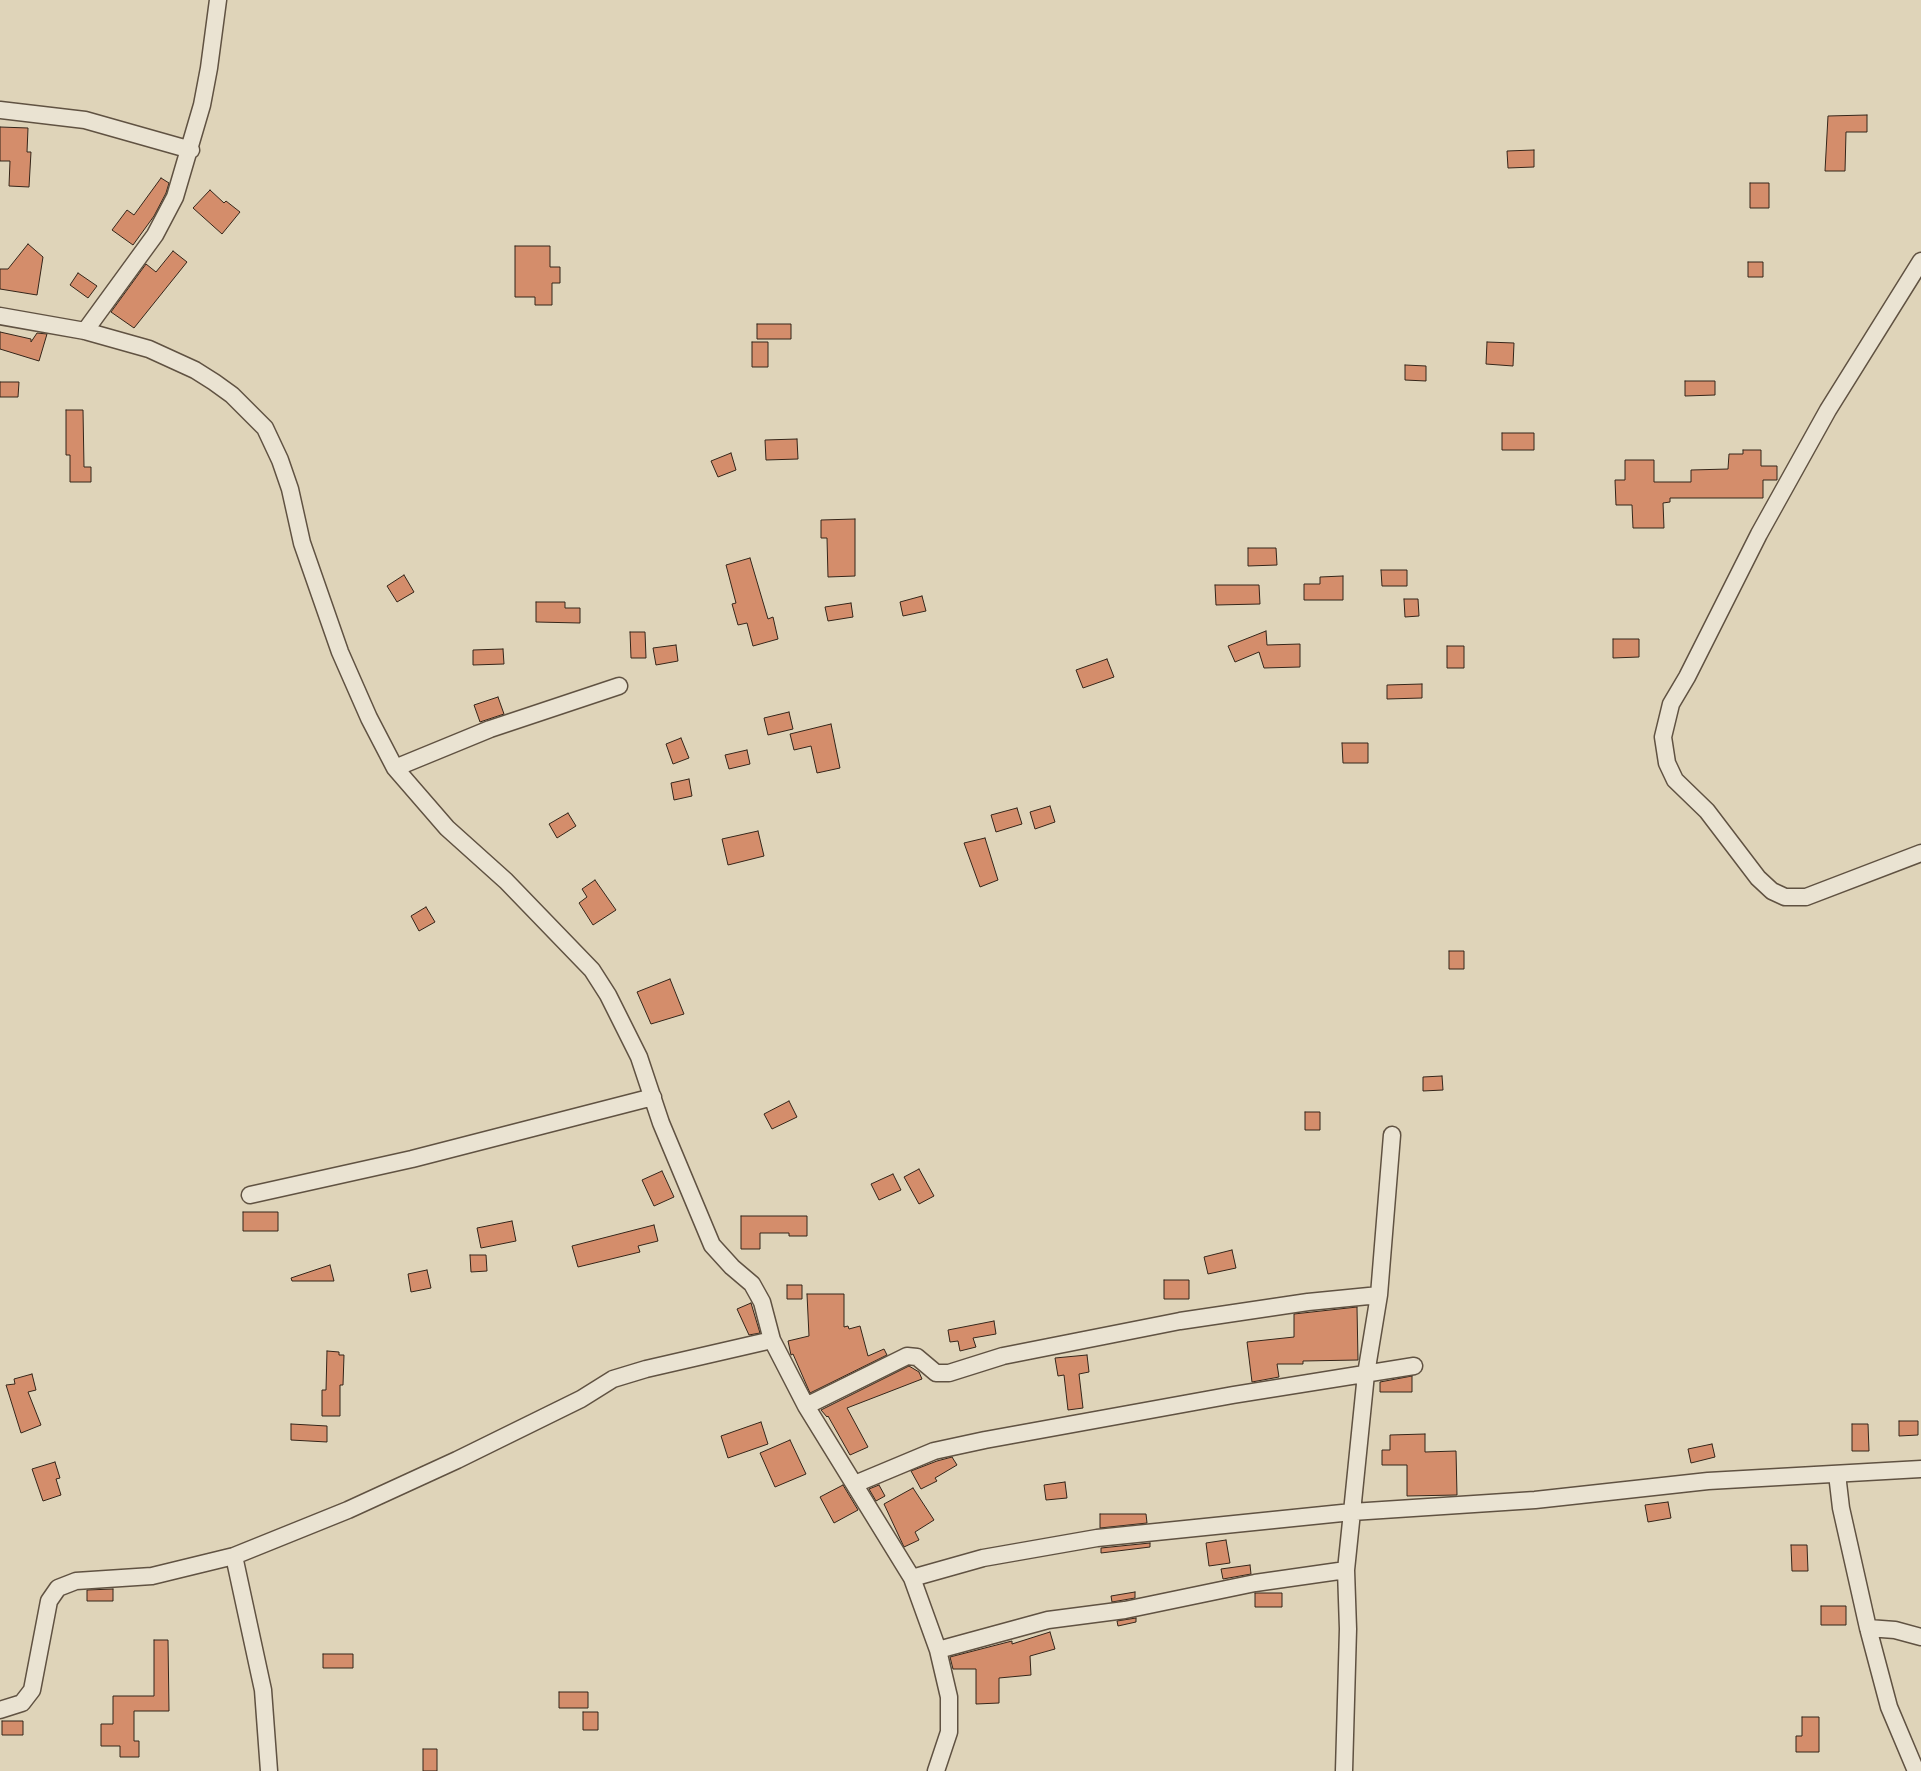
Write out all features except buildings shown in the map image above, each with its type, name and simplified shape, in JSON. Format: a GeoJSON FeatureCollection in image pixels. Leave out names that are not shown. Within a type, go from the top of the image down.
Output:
{"type":"FeatureCollection","features":[{"type":"Feature","properties":{"kind":"street"},"geometry":{"type":"LineString","coordinates":[[85,331],[155,235],[176,197],[191,150],[210,68],[218,0]]}},
{"type":"Feature","properties":{"kind":"street"},"geometry":{"type":"LineString","coordinates":[[0,110],[85,120],[191,150]]}},
{"type":"Feature","properties":{"kind":"street"},"geometry":{"type":"LineString","coordinates":[[1921,261],[1833,402],[1768,518],[1687,678],[1671,704],[1663,737],[1666,763],[1675,780],[1707,811],[1758,878],[1772,891],[1785,897],[1806,897],[1921,853]]}},
{"type":"Feature","properties":{"kind":"street"},"geometry":{"type":"LineString","coordinates":[[0,316],[85,331],[149,349],[195,370],[232,395],[264,428],[280,460],[290,488],[302,543],[340,652],[369,718],[395,768],[447,828],[506,881],[592,970],[608,995],[639,1056],[661,1123],[712,1245],[732,1268],[752,1284],[762,1302],[772,1340],[806,1406],[912,1578],[938,1650],[949,1697],[950,1715],[948,1732],[936,1771]]}},
{"type":"Feature","properties":{"kind":"street"},"geometry":{"type":"LineString","coordinates":[[395,768],[490,729],[619,686]]}},
{"type":"Feature","properties":{"kind":"street"},"geometry":{"type":"LineString","coordinates":[[250,1194],[412,1159],[653,1097]]}},
{"type":"Feature","properties":{"kind":"street"},"geometry":{"type":"LineString","coordinates":[[1344,1771],[1348,1629],[1346,1570],[1366,1374],[1379,1295],[1392,1135]]}},
{"type":"Feature","properties":{"kind":"street"},"geometry":{"type":"LineString","coordinates":[[806,1406],[907,1356],[917,1357],[936,1373],[948,1373],[1003,1356],[1180,1321],[1308,1302],[1379,1295]]}},
{"type":"Feature","properties":{"kind":"street"},"geometry":{"type":"LineString","coordinates":[[0,1710],[22,1703],[32,1690],[49,1601],[58,1588],[76,1582],[152,1576],[234,1556],[348,1510],[457,1460],[581,1398],[613,1379],[646,1369],[772,1340]]}},
{"type":"Feature","properties":{"kind":"street"},"geometry":{"type":"LineString","coordinates":[[855,1484],[942,1449],[1233,1395],[1414,1366]]}},
{"type":"Feature","properties":{"kind":"street"},"geometry":{"type":"LineString","coordinates":[[912,1578],[983,1558],[1097,1538],[1352,1512],[1536,1500],[1708,1481],[1921,1469]]}},
{"type":"Feature","properties":{"kind":"street"},"geometry":{"type":"LineString","coordinates":[[1837,1474],[1841,1508],[1868,1628],[1889,1707],[1916,1771]]}},
{"type":"Feature","properties":{"kind":"street"},"geometry":{"type":"LineString","coordinates":[[234,1556],[263,1690],[269,1771]]}},
{"type":"Feature","properties":{"kind":"street"},"geometry":{"type":"LineString","coordinates":[[938,1650],[1048,1620],[1125,1610],[1255,1583],[1346,1570]]}},
{"type":"Feature","properties":{"kind":"street"},"geometry":{"type":"LineString","coordinates":[[1868,1628],[1895,1630],[1921,1637]]}}]}
